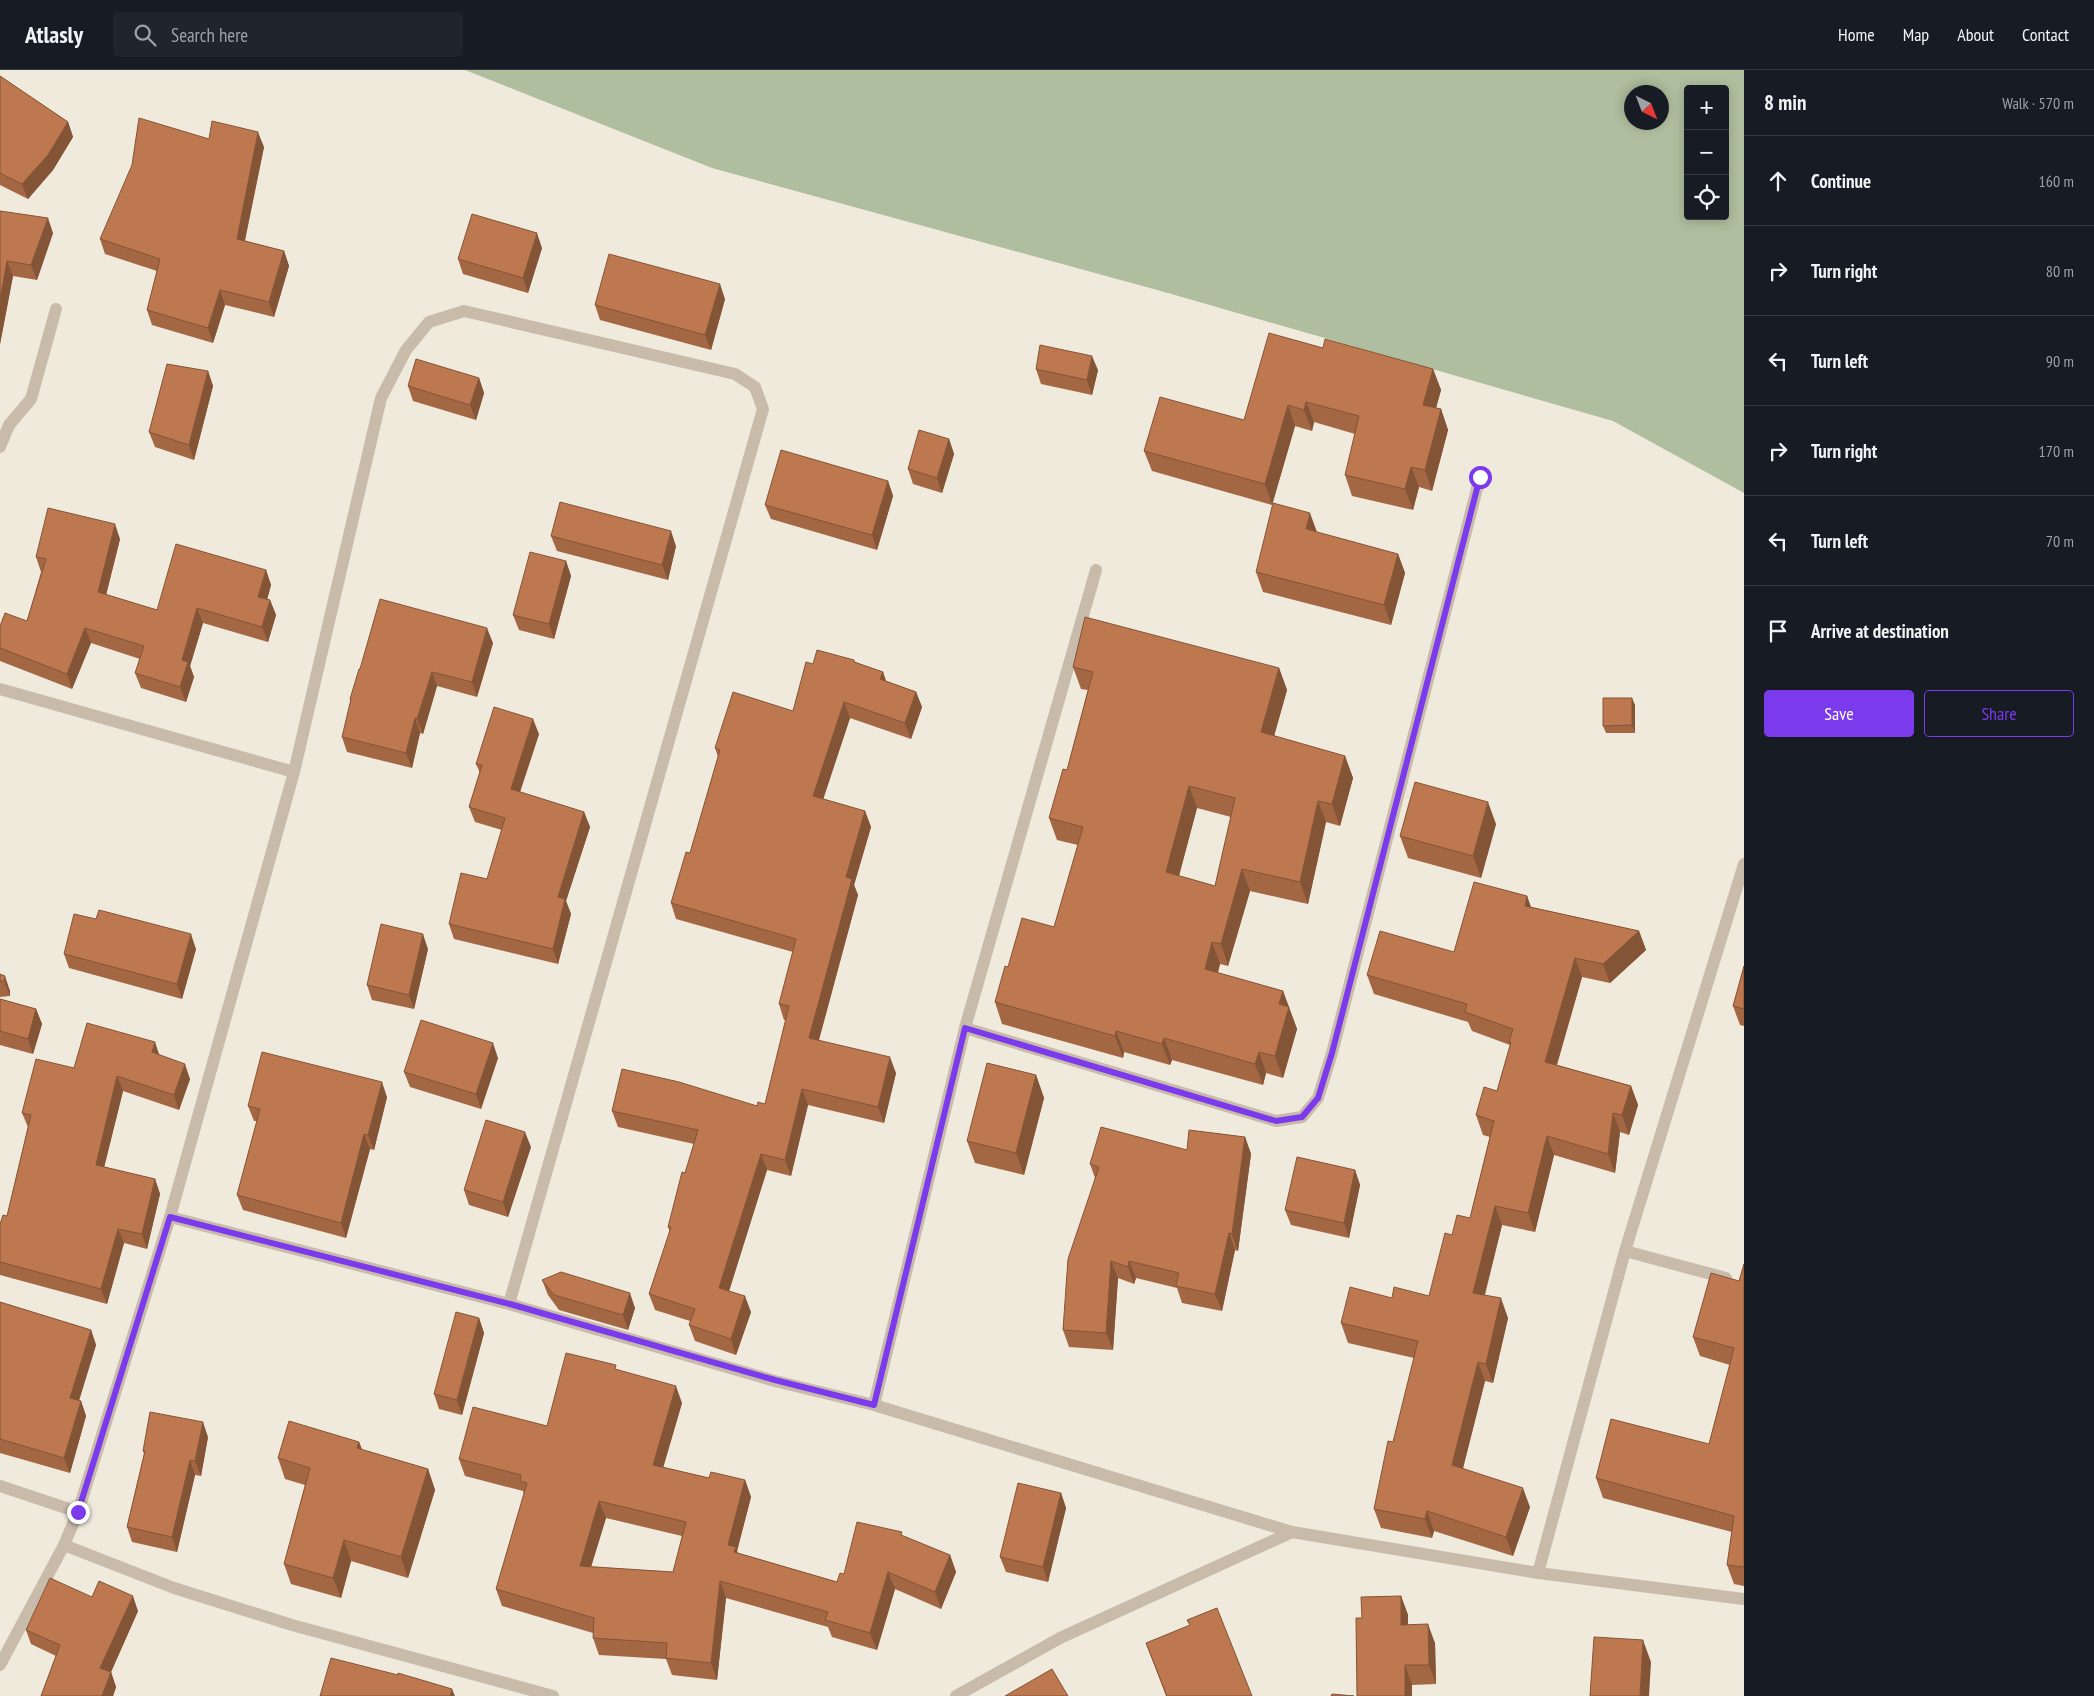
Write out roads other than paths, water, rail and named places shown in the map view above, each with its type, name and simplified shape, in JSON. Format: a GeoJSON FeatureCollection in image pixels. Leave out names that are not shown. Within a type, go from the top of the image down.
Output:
{"type":"FeatureCollection","features":[{"type":"Feature","properties":{"kind":"street"},"geometry":{"type":"LineString","coordinates":[[0,447],[10,425],[31,399],[56,309]]}},
{"type":"Feature","properties":{"kind":"street"},"geometry":{"type":"LineString","coordinates":[[0,1665],[64,1545],[78,1512],[170,1217],[294,772],[381,398],[406,350],[429,322],[464,311],[735,374],[755,387],[763,409],[510,1304]]}},
{"type":"Feature","properties":{"kind":"street"},"geometry":{"type":"LineString","coordinates":[[965,1028],[1276,1121],[1302,1117],[1318,1098],[1332,1053],[1480,477]]}},
{"type":"Feature","properties":{"kind":"street"},"geometry":{"type":"LineString","coordinates":[[874,1405],[965,1028],[1096,570]]}},
{"type":"Feature","properties":{"kind":"street"},"geometry":{"type":"LineString","coordinates":[[0,689],[294,772]]}},
{"type":"Feature","properties":{"kind":"street"},"geometry":{"type":"LineString","coordinates":[[1538,1574],[1625,1251],[1744,864]]}},
{"type":"Feature","properties":{"kind":"street"},"geometry":{"type":"LineString","coordinates":[[170,1217],[510,1304],[775,1380],[874,1405],[1292,1532],[1538,1574],[1744,1599]]}},
{"type":"Feature","properties":{"kind":"street"},"geometry":{"type":"LineString","coordinates":[[1625,1251],[1727,1278]]}},
{"type":"Feature","properties":{"kind":"street"},"geometry":{"type":"LineString","coordinates":[[0,1486],[78,1512]]}},
{"type":"Feature","properties":{"kind":"street"},"geometry":{"type":"LineString","coordinates":[[956,1696],[1060,1638],[1292,1532]]}},
{"type":"Feature","properties":{"kind":"street"},"geometry":{"type":"LineString","coordinates":[[64,1545],[174,1588],[292,1625],[553,1696]]}}]}
